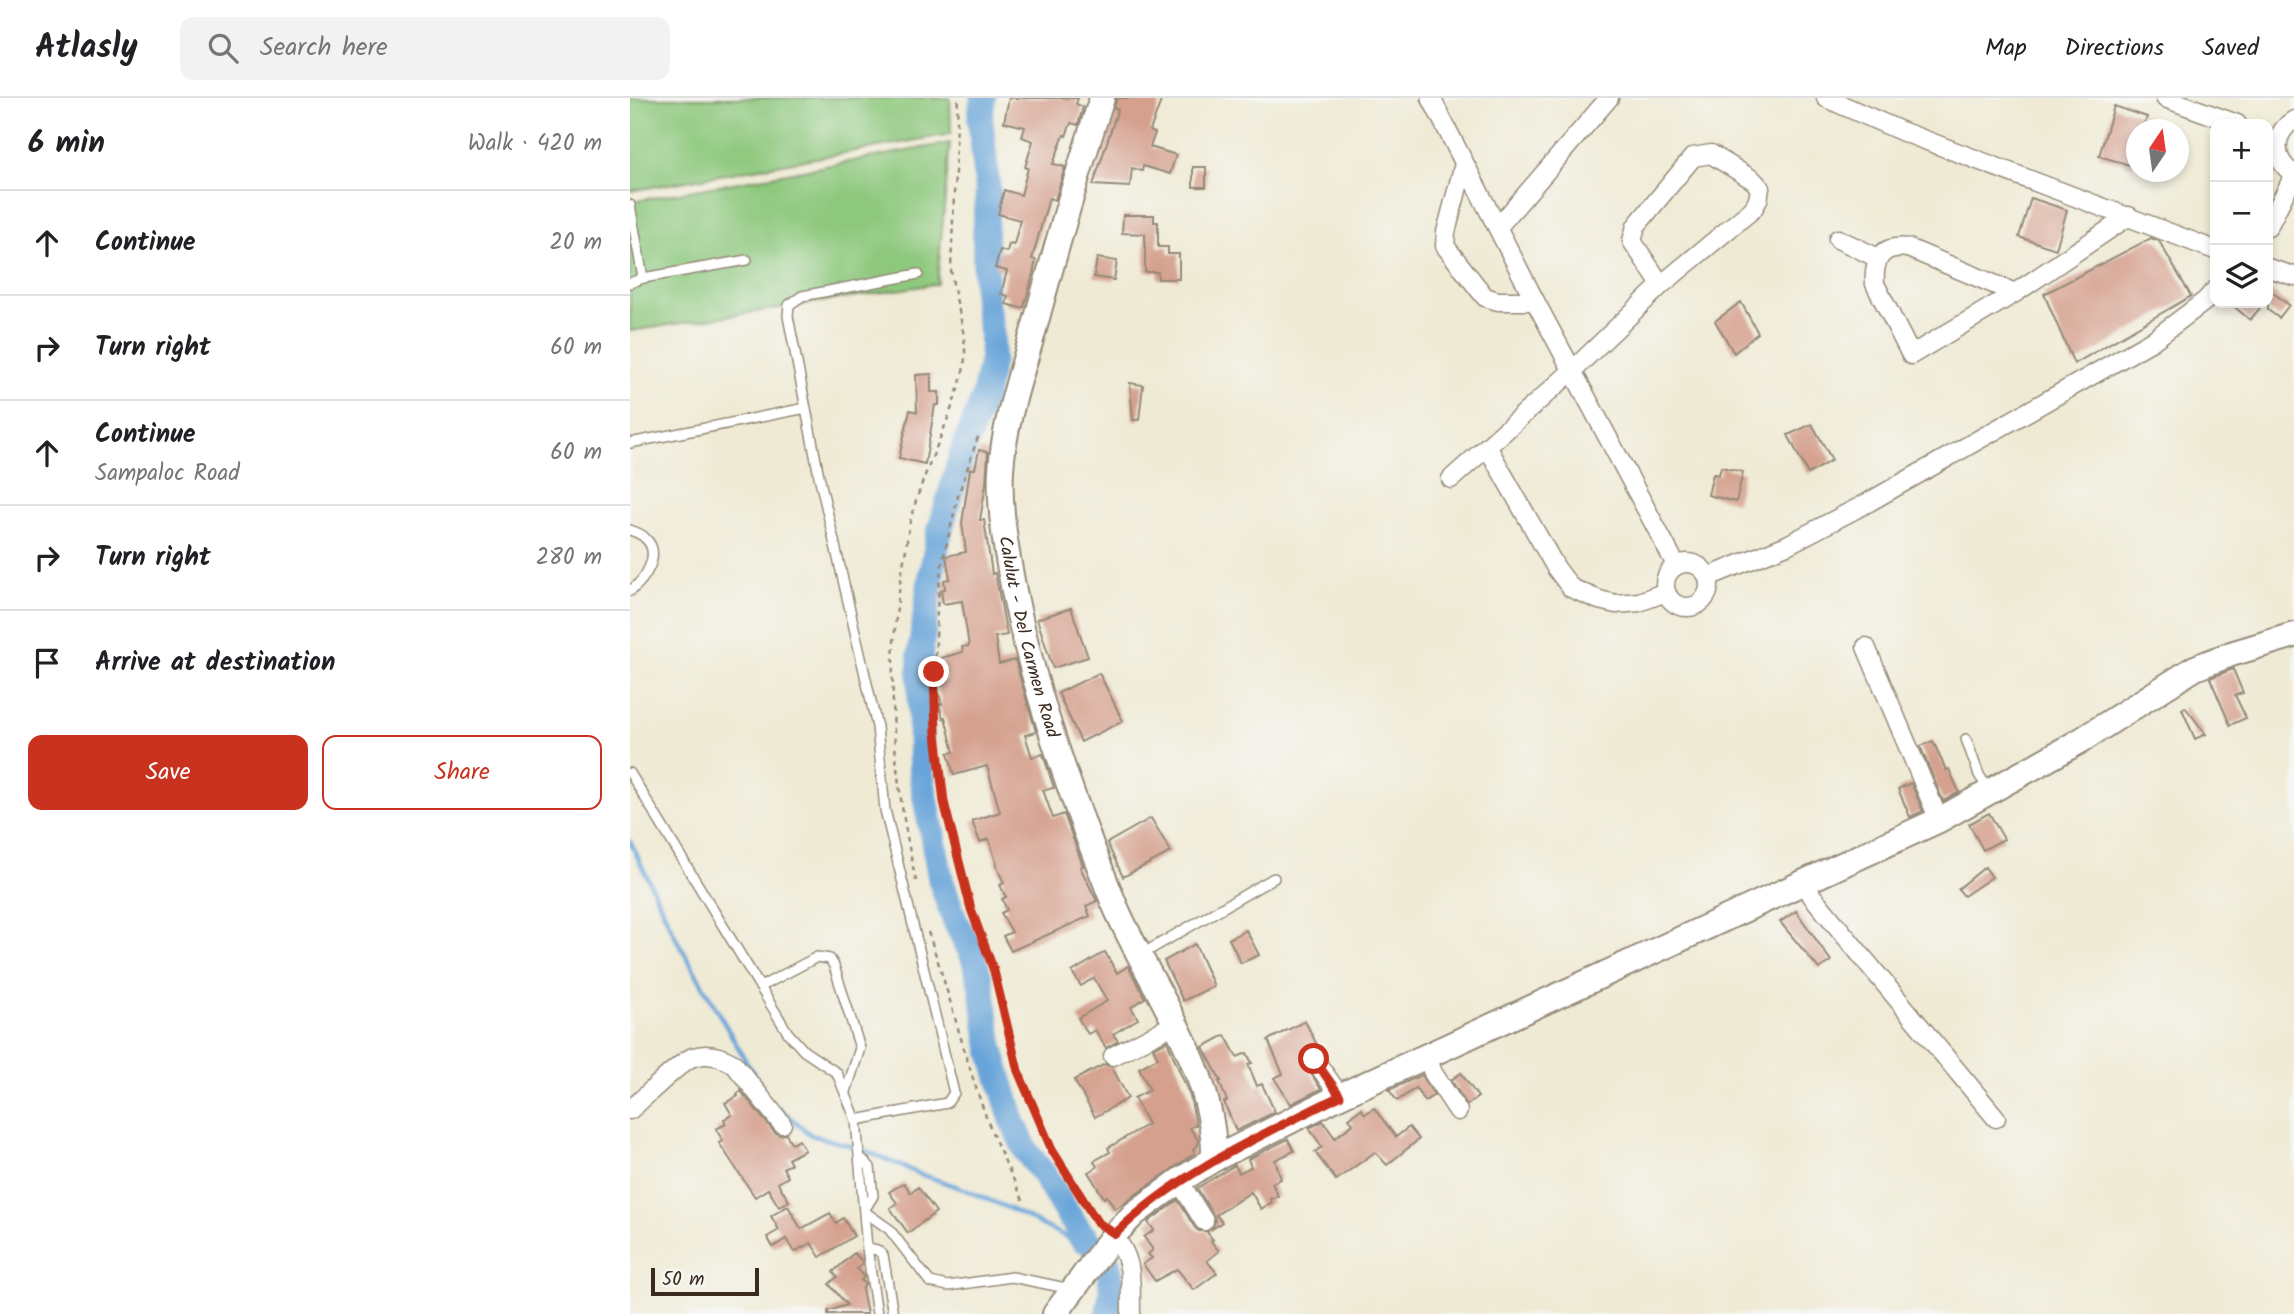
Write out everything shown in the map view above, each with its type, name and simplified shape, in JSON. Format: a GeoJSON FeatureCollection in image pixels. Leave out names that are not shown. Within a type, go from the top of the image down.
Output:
{"type":"FeatureCollection","features":[{"type":"Feature","properties":{"kind":"main road","name":"Calulut - Del Carmen Road"},"geometry":{"type":"LineString","coordinates":[[1102,98],[1043,291],[1018,387],[1001,469],[1004,536],[1027,652],[1085,827],[1115,904],[1175,1024],[1210,1114],[1214,1159]]}},
{"type":"Feature","properties":{"kind":"main road"},"geometry":{"type":"LineString","coordinates":[[1055,1314],[1112,1237],[1140,1209],[1214,1159],[1340,1096],[1939,820],[2080,741],[2195,668],[2294,635]]}},
{"type":"Feature","properties":{"kind":"street"},"geometry":{"type":"LineString","coordinates":[[1431,98],[1535,301],[1676,565]]}},
{"type":"Feature","properties":{"kind":"street"},"geometry":{"type":"LineString","coordinates":[[1498,227],[1609,98]]}},
{"type":"Feature","properties":{"kind":"street"},"geometry":{"type":"LineString","coordinates":[[1826,98],[1901,131],[2210,248]]}},
{"type":"Feature","properties":{"kind":"street"},"geometry":{"type":"LineString","coordinates":[[2165,98],[2223,119]]}},
{"type":"Feature","properties":{"kind":"street"},"geometry":{"type":"LineString","coordinates":[[2273,217],[2294,174],[2287,170],[2278,155],[2273,137],[2294,120]]}},
{"type":"Feature","properties":{"kind":"street"},"geometry":{"type":"LineString","coordinates":[[1451,479],[1572,371],[1661,285],[1753,209],[1767,184],[1753,180],[1711,154],[1693,157],[1633,233],[1632,241],[1661,285]]}},
{"type":"Feature","properties":{"kind":"street"},"geometry":{"type":"LineString","coordinates":[[1464,164],[1446,232],[1445,246],[1485,297],[1498,302],[1535,301]]}},
{"type":"Feature","properties":{"kind":"street"},"geometry":{"type":"LineString","coordinates":[[2015,293],[1908,248],[1895,246],[1885,250],[1878,258],[1874,271],[1875,284],[1911,355],[2015,293],[2129,216]]}},
{"type":"Feature","properties":{"kind":"street"},"geometry":{"type":"LineString","coordinates":[[1838,239],[1878,258]]}},
{"type":"Feature","properties":{"kind":"street"},"geometry":{"type":"LineString","coordinates":[[2273,270],[2294,276]]}},
{"type":"Feature","properties":{"kind":"street"},"geometry":{"type":"LineString","coordinates":[[1708,578],[1787,545],[1869,502],[2152,341],[2210,296]]}},
{"type":"Feature","properties":{"kind":"street"},"geometry":{"type":"LineString","coordinates":[[1488,448],[1570,588],[1616,604],[1639,602],[1666,592]]}},
{"type":"Feature","properties":{"kind":"street"},"geometry":{"type":"LineString","coordinates":[[1688,563],[1700,567],[1708,578],[1709,589],[1704,599],[1694,606],[1683,607],[1672,602],[1666,592],[1664,582],[1668,572],[1676,565],[1688,563]]}},
{"type":"Feature","properties":{"kind":"street"},"geometry":{"type":"LineString","coordinates":[[1866,647],[1939,820]]}},
{"type":"Feature","properties":{"kind":"street"},"geometry":{"type":"LineString","coordinates":[[1805,882],[1812,896],[1996,1118]]}},
{"type":"Feature","properties":{"kind":"street"},"geometry":{"type":"LineString","coordinates":[[1112,1056],[1175,1024]]}},
{"type":"Feature","properties":{"kind":"street"},"geometry":{"type":"LineString","coordinates":[[630,1110],[691,1057],[710,1054],[724,1057],[734,1064],[782,1124]]}},
{"type":"Feature","properties":{"kind":"street"},"geometry":{"type":"LineString","coordinates":[[1427,1056],[1433,1073],[1458,1111]]}},
{"type":"Feature","properties":{"kind":"street"},"geometry":{"type":"LineString","coordinates":[[1314,1059],[1340,1096]]}},
{"type":"Feature","properties":{"kind":"street"},"geometry":{"type":"LineString","coordinates":[[1179,1181],[1204,1221]]}},
{"type":"Feature","properties":{"kind":"street"},"geometry":{"type":"LineString","coordinates":[[1112,1237],[1127,1257],[1131,1281],[1131,1314]]}},
{"type":"Feature","properties":{"kind":"lane"},"geometry":{"type":"LineString","coordinates":[[630,205],[643,278]]}},
{"type":"Feature","properties":{"kind":"lane"},"geometry":{"type":"LineString","coordinates":[[630,283],[643,278],[747,260]]}},
{"type":"Feature","properties":{"kind":"lane"},"geometry":{"type":"LineString","coordinates":[[856,1125],[947,1103],[954,1093],[885,810],[877,727],[819,476],[788,316],[789,305],[802,296],[918,274]]}},
{"type":"Feature","properties":{"kind":"lane"},"geometry":{"type":"LineString","coordinates":[[630,443],[806,408]]}},
{"type":"Feature","properties":{"kind":"lane"},"geometry":{"type":"LineString","coordinates":[[630,530],[645,537],[651,545],[652,557],[650,568],[630,591]]}},
{"type":"Feature","properties":{"kind":"lane"},"geometry":{"type":"LineString","coordinates":[[1966,739],[1979,775],[1990,792]]}},
{"type":"Feature","properties":{"kind":"lane"},"geometry":{"type":"LineString","coordinates":[[630,773],[788,1033],[804,1051],[837,1073],[846,1092],[856,1125],[867,1248],[877,1314]]}},
{"type":"Feature","properties":{"kind":"lane"},"geometry":{"type":"LineString","coordinates":[[1140,955],[1274,878]]}},
{"type":"Feature","properties":{"kind":"lane"},"geometry":{"type":"LineString","coordinates":[[760,987],[817,957],[830,959],[839,978],[860,1048],[846,1092]]}},
{"type":"Feature","properties":{"kind":"lane"},"geometry":{"type":"LineString","coordinates":[[865,1210],[889,1229],[902,1250],[930,1282],[948,1286],[1012,1277],[1080,1280]]}},
{"type":"Feature","properties":{"kind":"lane"},"geometry":{"type":"LineString","coordinates":[[867,1248],[877,1250],[883,1255],[893,1314]]}},
{"type":"Feature","properties":{"kind":"path"},"geometry":{"type":"LineString","coordinates":[[916,884],[898,786],[892,715],[896,602],[910,520],[947,421],[965,359],[963,322],[953,294],[951,269],[958,98]]}},
{"type":"Feature","properties":{"kind":"path"},"geometry":{"type":"LineString","coordinates":[[978,437],[958,496],[942,568],[937,609],[934,672],[936,734],[944,802],[971,909],[994,971],[1018,1071],[1052,1150],[1097,1222],[1112,1237]]}},
{"type":"Feature","properties":{"kind":"path"},"geometry":{"type":"LineString","coordinates":[[925,923],[985,1115],[1023,1200]]}},
{"type":"Feature","properties":{"kind":"green space"},"geometry":{"type":"Polygon","coordinates":[[[630,98],[950,98],[951,134],[630,191],[630,98]]]}},
{"type":"Feature","properties":{"kind":"green space"},"geometry":{"type":"Polygon","coordinates":[[[950,143],[937,284],[630,331],[630,202],[950,143]]]}},
{"type":"Feature","properties":{"kind":"building"},"geometry":{"type":"Polygon","coordinates":[[[1009,98],[1078,98],[1076,104],[1083,107],[1078,125],[1071,123],[1053,164],[1065,167],[1055,200],[1049,198],[1032,259],[1036,260],[1032,278],[1024,307],[1020,308],[1006,304],[1008,296],[1001,294],[1007,271],[995,268],[1000,250],[1007,252],[1009,244],[1014,245],[1020,220],[998,214],[1004,190],[1021,195],[1028,168],[1025,167],[1033,141],[1022,137],[1025,127],[1004,122],[1009,98]]]}},
{"type":"Feature","properties":{"kind":"building"},"geometry":{"type":"Polygon","coordinates":[[[1117,98],[1162,98],[1150,131],[1155,133],[1150,147],[1176,155],[1170,174],[1143,166],[1142,171],[1132,168],[1130,187],[1093,185],[1118,109],[1114,108],[1117,98]]]}},
{"type":"Feature","properties":{"kind":"building"},"geometry":{"type":"Polygon","coordinates":[[[2114,106],[2147,117],[2126,119],[2126,164],[2099,156],[2114,106]]]}},
{"type":"Feature","properties":{"kind":"building"},"geometry":{"type":"Polygon","coordinates":[[[1193,167],[1206,167],[1206,187],[1193,187],[1193,167]]]}},
{"type":"Feature","properties":{"kind":"building"},"geometry":{"type":"Polygon","coordinates":[[[2031,198],[2067,210],[2056,249],[2019,237],[2031,198]]]}},
{"type":"Feature","properties":{"kind":"building"},"geometry":{"type":"Polygon","coordinates":[[[1123,215],[1154,215],[1154,222],[1158,222],[1158,247],[1168,247],[1168,254],[1179,254],[1179,279],[1158,279],[1158,272],[1145,272],[1145,234],[1122,233],[1123,215]]]}},
{"type":"Feature","properties":{"kind":"building"},"geometry":{"type":"Polygon","coordinates":[[[2151,238],[2159,241],[2191,296],[2074,364],[2044,294],[2151,238]]]}},
{"type":"Feature","properties":{"kind":"building"},"geometry":{"type":"Polygon","coordinates":[[[1097,258],[1117,261],[1114,280],[1094,277],[1097,258]]]}},
{"type":"Feature","properties":{"kind":"building"},"geometry":{"type":"Polygon","coordinates":[[[2273,293],[2289,305],[2279,318],[2268,310],[2273,308],[2273,293]]]}},
{"type":"Feature","properties":{"kind":"building"},"geometry":{"type":"Polygon","coordinates":[[[1741,302],[1758,333],[1734,353],[1715,321],[1741,302]]]}},
{"type":"Feature","properties":{"kind":"building"},"geometry":{"type":"Polygon","coordinates":[[[2236,308],[2260,308],[2250,320],[2236,308]]]}},
{"type":"Feature","properties":{"kind":"building"},"geometry":{"type":"Polygon","coordinates":[[[931,374],[931,392],[939,392],[939,405],[935,405],[925,464],[899,458],[910,410],[917,412],[916,375],[931,374]]]}},
{"type":"Feature","properties":{"kind":"building"},"geometry":{"type":"Polygon","coordinates":[[[1130,383],[1143,385],[1139,420],[1133,420],[1130,383]]]}},
{"type":"Feature","properties":{"kind":"building"},"geometry":{"type":"Polygon","coordinates":[[[1812,424],[1832,460],[1808,474],[1788,435],[1812,424]]]}},
{"type":"Feature","properties":{"kind":"building"},"geometry":{"type":"Polygon","coordinates":[[[979,450],[988,452],[980,520],[984,520],[992,574],[995,573],[1007,635],[995,637],[999,664],[1015,660],[1036,732],[1025,735],[1032,757],[1043,754],[1054,788],[1043,790],[1053,818],[1064,814],[1083,866],[1080,867],[1097,901],[1086,906],[1090,916],[1011,951],[1003,936],[1012,932],[1001,913],[1007,910],[1002,899],[1006,897],[1000,885],[1004,883],[989,839],[980,842],[972,821],[1000,812],[987,766],[954,775],[948,753],[954,752],[939,704],[942,704],[936,684],[947,680],[941,658],[963,652],[962,647],[969,646],[962,601],[943,604],[941,590],[945,589],[944,580],[950,579],[946,556],[966,552],[962,523],[970,469],[975,469],[979,450]]]}},
{"type":"Feature","properties":{"kind":"building"},"geometry":{"type":"Polygon","coordinates":[[[1721,467],[1743,472],[1736,502],[1708,495],[1713,474],[1719,475],[1721,467]]]}},
{"type":"Feature","properties":{"kind":"building"},"geometry":{"type":"Polygon","coordinates":[[[1071,608],[1088,657],[1053,668],[1037,619],[1071,608]]]}},
{"type":"Feature","properties":{"kind":"building"},"geometry":{"type":"Polygon","coordinates":[[[2233,669],[2243,693],[2235,695],[2246,718],[2230,725],[2210,678],[2233,669]]]}},
{"type":"Feature","properties":{"kind":"building"},"geometry":{"type":"Polygon","coordinates":[[[1099,673],[1123,721],[1081,742],[1058,693],[1099,673]]]}},
{"type":"Feature","properties":{"kind":"building"},"geometry":{"type":"Polygon","coordinates":[[[2185,707],[2206,734],[2195,739],[2182,709],[2185,707]]]}},
{"type":"Feature","properties":{"kind":"building"},"geometry":{"type":"Polygon","coordinates":[[[1933,741],[1959,792],[1943,801],[1920,746],[1933,741]]]}},
{"type":"Feature","properties":{"kind":"building"},"geometry":{"type":"Polygon","coordinates":[[[1911,783],[1923,811],[1910,817],[1898,789],[1911,783]]]}},
{"type":"Feature","properties":{"kind":"building"},"geometry":{"type":"Polygon","coordinates":[[[1989,813],[2004,839],[1983,850],[1969,824],[1989,813]]]}},
{"type":"Feature","properties":{"kind":"building"},"geometry":{"type":"Polygon","coordinates":[[[1151,818],[1171,852],[1123,877],[1107,843],[1151,818]]]}},
{"type":"Feature","properties":{"kind":"building"},"geometry":{"type":"Polygon","coordinates":[[[1985,867],[1992,877],[1964,896],[1958,889],[1985,867]]]}},
{"type":"Feature","properties":{"kind":"building"},"geometry":{"type":"Polygon","coordinates":[[[1796,911],[1831,961],[1819,969],[1780,922],[1796,911]]]}},
{"type":"Feature","properties":{"kind":"building"},"geometry":{"type":"Polygon","coordinates":[[[1246,930],[1259,955],[1241,963],[1229,939],[1246,930]]]}},
{"type":"Feature","properties":{"kind":"building"},"geometry":{"type":"Polygon","coordinates":[[[1195,944],[1214,986],[1183,1001],[1164,961],[1195,944]]]}},
{"type":"Feature","properties":{"kind":"building"},"geometry":{"type":"Polygon","coordinates":[[[1105,952],[1117,973],[1128,966],[1145,998],[1131,1007],[1138,1019],[1113,1034],[1118,1041],[1106,1048],[1095,1030],[1088,1034],[1078,1018],[1107,1001],[1094,978],[1081,986],[1072,972],[1105,952]]]}},
{"type":"Feature","properties":{"kind":"building"},"geometry":{"type":"Polygon","coordinates":[[[1305,1021],[1317,1045],[1307,1049],[1303,1061],[1321,1089],[1291,1104],[1274,1078],[1283,1074],[1268,1040],[1305,1021]]]}},
{"type":"Feature","properties":{"kind":"building"},"geometry":{"type":"Polygon","coordinates":[[[1225,1035],[1237,1057],[1247,1053],[1252,1063],[1248,1064],[1257,1086],[1262,1084],[1275,1112],[1236,1131],[1224,1102],[1227,1101],[1221,1081],[1203,1047],[1225,1035]]]}},
{"type":"Feature","properties":{"kind":"building"},"geometry":{"type":"Polygon","coordinates":[[[1167,1041],[1190,1096],[1196,1125],[1190,1128],[1198,1140],[1198,1145],[1193,1149],[1195,1153],[1115,1209],[1107,1196],[1104,1198],[1088,1172],[1097,1167],[1094,1161],[1110,1152],[1108,1148],[1148,1124],[1134,1098],[1150,1090],[1139,1068],[1158,1058],[1153,1048],[1167,1041]]]}},
{"type":"Feature","properties":{"kind":"building"},"geometry":{"type":"Polygon","coordinates":[[[1105,1064],[1112,1067],[1128,1098],[1095,1117],[1074,1080],[1105,1064]]]}},
{"type":"Feature","properties":{"kind":"building"},"geometry":{"type":"Polygon","coordinates":[[[1461,1073],[1478,1097],[1467,1105],[1451,1080],[1461,1073]]]}},
{"type":"Feature","properties":{"kind":"building"},"geometry":{"type":"Polygon","coordinates":[[[1422,1075],[1434,1095],[1425,1101],[1416,1088],[1397,1101],[1389,1090],[1422,1075]]]}},
{"type":"Feature","properties":{"kind":"building"},"geometry":{"type":"Polygon","coordinates":[[[741,1091],[774,1132],[779,1135],[786,1134],[792,1144],[799,1140],[805,1150],[788,1159],[791,1164],[783,1168],[788,1177],[778,1183],[789,1201],[779,1207],[768,1189],[755,1197],[719,1143],[723,1141],[716,1129],[726,1124],[724,1119],[732,1115],[725,1103],[738,1096],[741,1091]]]}},
{"type":"Feature","properties":{"kind":"building"},"geometry":{"type":"Polygon","coordinates":[[[1374,1108],[1396,1137],[1409,1127],[1419,1139],[1387,1165],[1375,1152],[1336,1180],[1315,1152],[1322,1147],[1309,1128],[1323,1121],[1335,1138],[1353,1124],[1349,1118],[1361,1109],[1365,1114],[1374,1108]]]}},
{"type":"Feature","properties":{"kind":"building"},"geometry":{"type":"Polygon","coordinates":[[[1288,1139],[1294,1151],[1275,1160],[1281,1179],[1272,1183],[1278,1196],[1270,1199],[1272,1202],[1261,1209],[1251,1192],[1216,1215],[1222,1222],[1212,1229],[1214,1216],[1197,1188],[1235,1165],[1239,1173],[1251,1167],[1248,1159],[1288,1139]]]}},
{"type":"Feature","properties":{"kind":"building"},"geometry":{"type":"Polygon","coordinates":[[[904,1183],[911,1193],[918,1187],[936,1212],[908,1233],[890,1208],[897,1203],[889,1192],[904,1183]]]}},
{"type":"Feature","properties":{"kind":"building"},"geometry":{"type":"Polygon","coordinates":[[[1178,1200],[1195,1228],[1208,1231],[1213,1240],[1211,1241],[1219,1251],[1207,1261],[1217,1273],[1194,1290],[1177,1269],[1155,1281],[1143,1264],[1152,1258],[1148,1254],[1153,1250],[1144,1237],[1154,1230],[1148,1222],[1178,1200]]]}},
{"type":"Feature","properties":{"kind":"building"},"geometry":{"type":"Polygon","coordinates":[[[788,1206],[801,1229],[830,1213],[836,1223],[843,1218],[854,1236],[820,1257],[811,1243],[794,1252],[786,1239],[773,1247],[767,1237],[779,1230],[771,1216],[788,1206]]]}},
{"type":"Feature","properties":{"kind":"building"},"geometry":{"type":"Polygon","coordinates":[[[854,1253],[862,1261],[857,1269],[864,1277],[861,1280],[865,1284],[862,1290],[867,1314],[828,1314],[828,1311],[847,1305],[829,1284],[837,1277],[833,1272],[854,1253]]]}},
{"type":"Feature","properties":{"kind":"waterway"},"geometry":{"type":"LineString","coordinates":[[983,98],[980,117],[988,191],[985,233],[986,303],[992,335],[992,359],[984,397],[964,447],[939,534],[931,576],[920,654],[921,774],[941,881],[955,921],[973,956],[981,984],[991,1049],[1013,1122],[1026,1151],[1067,1213],[1109,1264],[1112,1291],[1108,1314]]}},
{"type":"Feature","properties":{"kind":"waterway"},"geometry":{"type":"LineString","coordinates":[[630,841],[677,940],[762,1086]]}},
{"type":"Feature","properties":{"kind":"waterway"},"geometry":{"type":"LineString","coordinates":[[778,1107],[811,1135],[862,1149],[917,1173],[961,1188],[1068,1238],[1076,1248],[1089,1254]]}},
{"type":"Feature","properties":{"kind":"route"},"geometry":{"type":"LineString","coordinates":[[934,672],[936,734],[944,802],[971,909],[994,971],[1018,1071],[1052,1150],[1097,1222],[1115,1234],[1140,1209],[1214,1159],[1340,1096],[1314,1059]]}}]}
